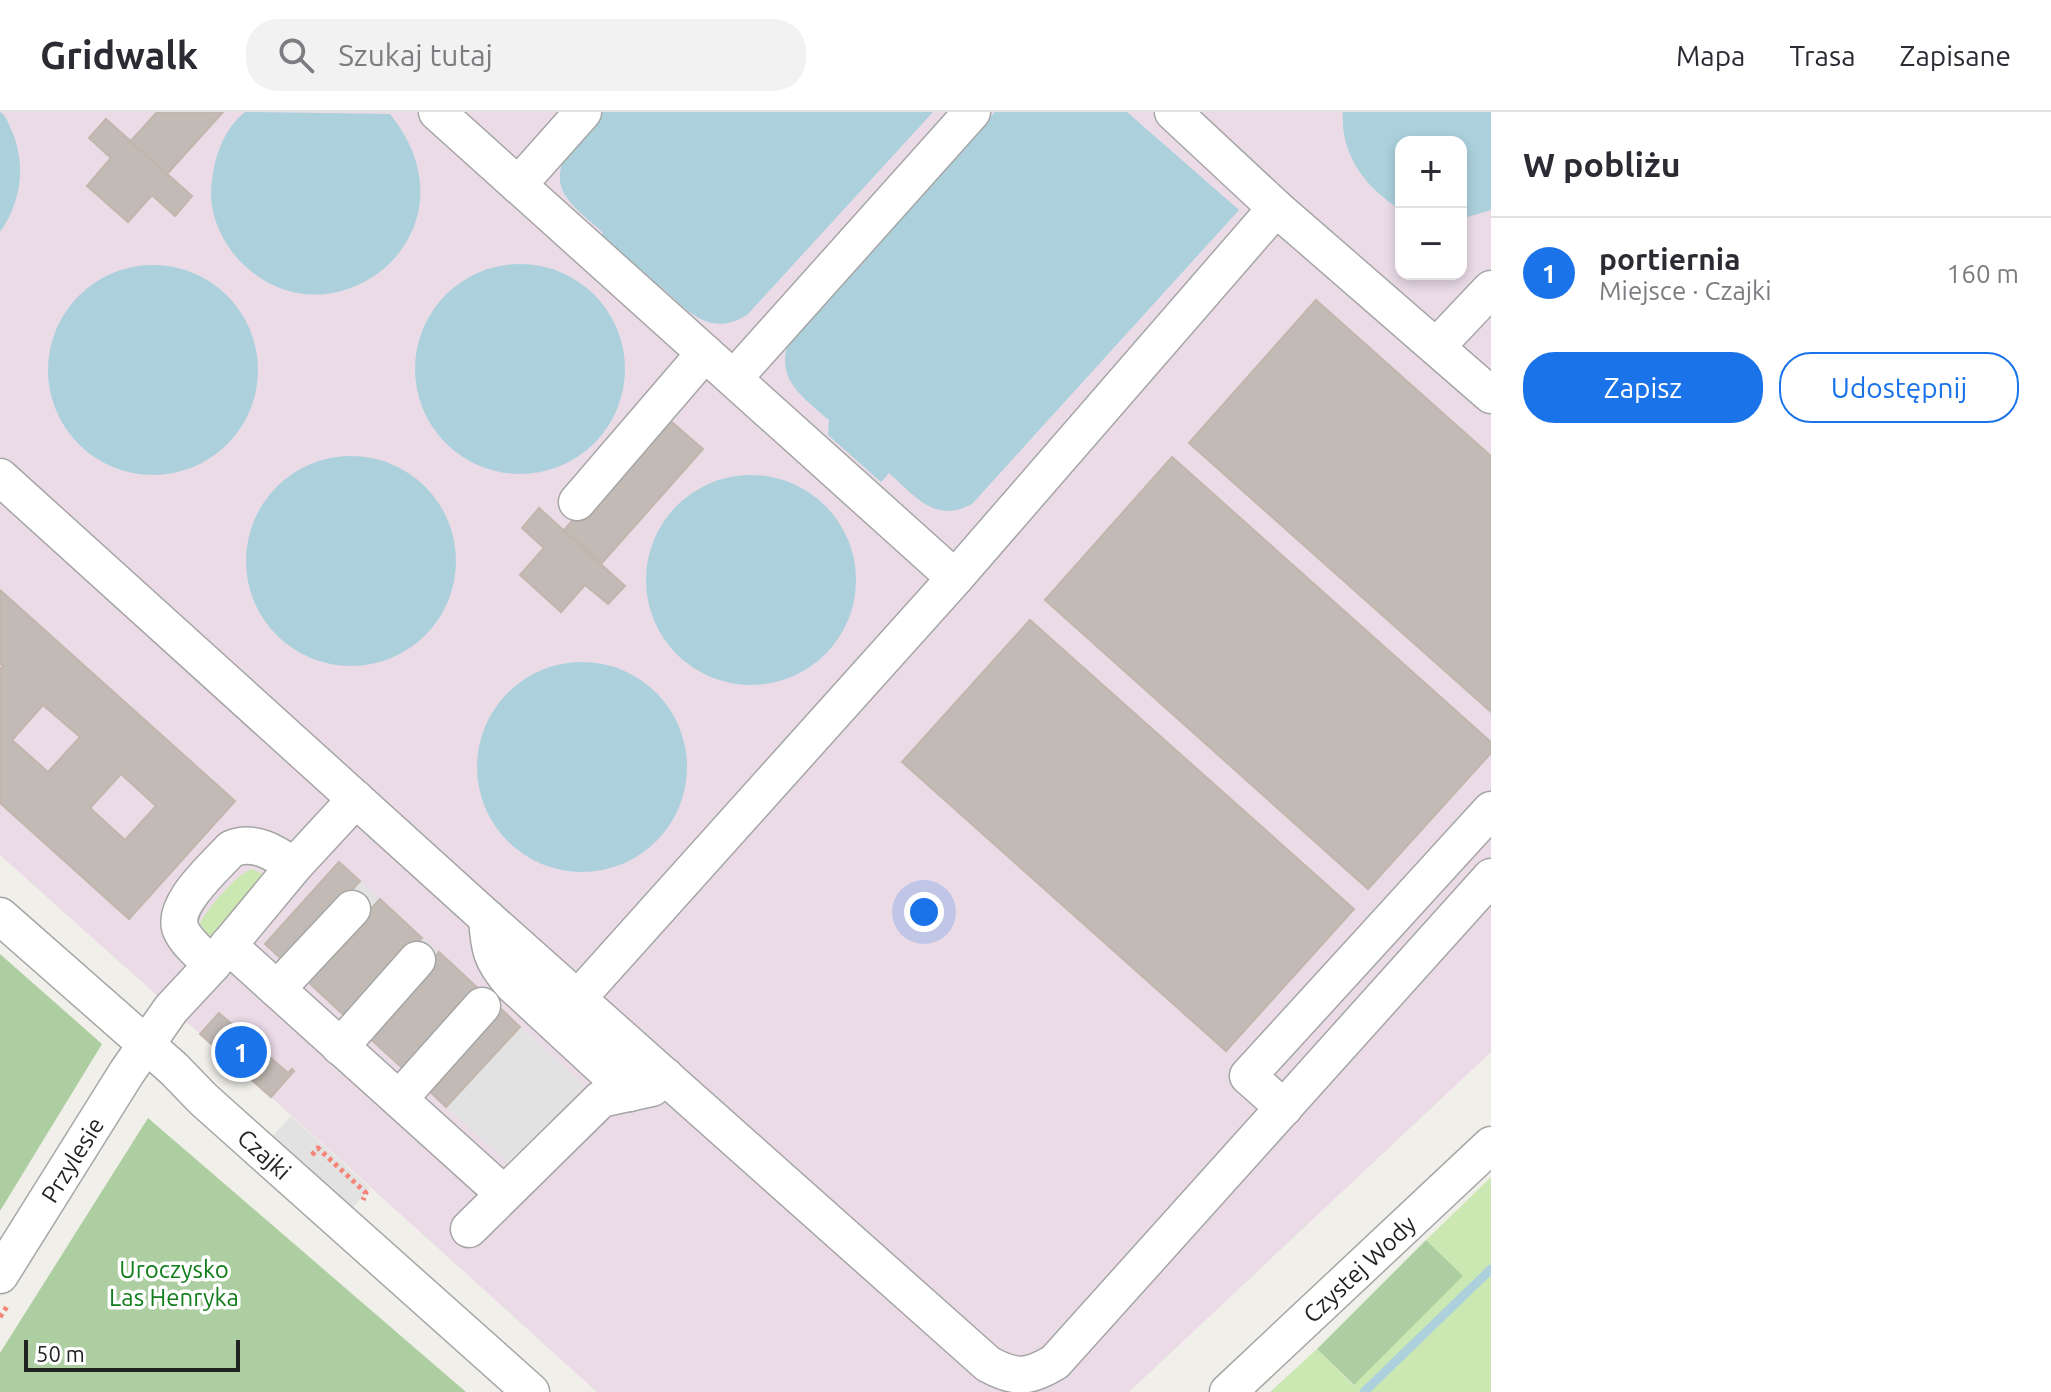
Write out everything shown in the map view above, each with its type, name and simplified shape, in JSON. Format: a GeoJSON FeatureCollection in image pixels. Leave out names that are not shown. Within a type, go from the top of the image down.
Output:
{"type":"FeatureCollection","features":[{"type":"Feature","properties":{"kind":"street"},"geometry":{"type":"LineString","coordinates":[[437,112],[955,578]]}},
{"type":"Feature","properties":{"kind":"street"},"geometry":{"type":"LineString","coordinates":[[518,185],[583,112]]}},
{"type":"Feature","properties":{"kind":"street"},"geometry":{"type":"LineString","coordinates":[[734,378],[972,112]]}},
{"type":"Feature","properties":{"kind":"street"},"geometry":{"type":"LineString","coordinates":[[1173,112],[1276,208],[1491,395]]}},
{"type":"Feature","properties":{"kind":"street"},"geometry":{"type":"LineString","coordinates":[[578,998],[955,578],[1276,208]]}},
{"type":"Feature","properties":{"kind":"street"},"geometry":{"type":"LineString","coordinates":[[1437,346],[1491,289]]}},
{"type":"Feature","properties":{"kind":"street"},"geometry":{"type":"LineString","coordinates":[[577,502],[705,353]]}},
{"type":"Feature","properties":{"kind":"street"},"geometry":{"type":"LineString","coordinates":[[0,477],[487,918],[988,1364],[1005,1374],[1022,1376],[1039,1372],[1055,1362],[1491,877]]}},
{"type":"Feature","properties":{"kind":"street","name":"Przylesie"},"geometry":{"type":"LineString","coordinates":[[0,1275],[171,1009],[356,799]]}},
{"type":"Feature","properties":{"kind":"street"},"geometry":{"type":"LineString","coordinates":[[1284,1108],[1248,1076],[1491,810]]}},
{"type":"Feature","properties":{"kind":"street"},"geometry":{"type":"LineString","coordinates":[[294,866],[272,851],[259,847],[237,846],[231,849],[182,905],[179,925],[182,932],[277,989],[504,1194]]}},
{"type":"Feature","properties":{"kind":"street"},"geometry":{"type":"LineString","coordinates":[[277,989],[352,909]]}},
{"type":"Feature","properties":{"kind":"street","name":"Czajki"},"geometry":{"type":"LineString","coordinates":[[0,916],[531,1392]]}},
{"type":"Feature","properties":{"kind":"street"},"geometry":{"type":"LineString","coordinates":[[487,918],[489,949],[497,966],[512,984],[630,1093]]}},
{"type":"Feature","properties":{"kind":"street"},"geometry":{"type":"LineString","coordinates":[[1390,920],[1425,950]]}},
{"type":"Feature","properties":{"kind":"street"},"geometry":{"type":"LineString","coordinates":[[340,1047],[417,960]]}},
{"type":"Feature","properties":{"kind":"street"},"geometry":{"type":"LineString","coordinates":[[399,1099],[482,1006]]}},
{"type":"Feature","properties":{"kind":"street"},"geometry":{"type":"LineString","coordinates":[[469,1229],[601,1099],[652,1088],[665,1076]]}},
{"type":"Feature","properties":{"kind":"street","name":"Czystej Wody"},"geometry":{"type":"LineString","coordinates":[[1228,1392],[1491,1145]]}},
{"type":"Feature","properties":{"kind":"shaded area"},"geometry":{"type":"Polygon","coordinates":[[[0,112],[1491,112],[1491,1052],[1129,1392],[597,1392],[271,1097],[294,1071],[288,1073],[219,1013],[200,1034],[0,855],[0,112]]]}},
{"type":"Feature","properties":{"kind":"shaded area"},"geometry":{"type":"Polygon","coordinates":[[[339,862],[585,1085],[511,1166],[265,944],[339,862]]]}},
{"type":"Feature","properties":{"kind":"shaded area"},"geometry":{"type":"Polygon","coordinates":[[[291,1116],[370,1188],[349,1212],[269,1140],[291,1116]]]}},
{"type":"Feature","properties":{"kind":"green space"},"geometry":{"type":"Polygon","coordinates":[[[252,869],[264,878],[217,937],[206,934],[200,923],[209,909],[231,884],[252,869]]]}},
{"type":"Feature","properties":{"kind":"green space"},"geometry":{"type":"Polygon","coordinates":[[[0,954],[102,1044],[0,1211],[0,954]]]}},
{"type":"Feature","properties":{"kind":"green space","name":"Uroczysko Las Henryka"},"geometry":{"type":"Polygon","coordinates":[[[148,1118],[466,1392],[0,1392],[0,1353],[148,1118]]]}},
{"type":"Feature","properties":{"kind":"green space"},"geometry":{"type":"Polygon","coordinates":[[[1491,1177],[1491,1392],[1270,1392],[1317,1349],[1353,1385],[1462,1276],[1426,1240],[1491,1177]]]}},
{"type":"Feature","properties":{"kind":"green space"},"geometry":{"type":"Polygon","coordinates":[[[1426,1240],[1463,1276],[1354,1385],[1317,1349],[1426,1240]]]}},
{"type":"Feature","properties":{"kind":"water"},"geometry":{"type":"Polygon","coordinates":[[[0,112],[6,118],[15,140],[20,181],[13,207],[0,232],[0,112]]]}},
{"type":"Feature","properties":{"kind":"water"},"geometry":{"type":"Polygon","coordinates":[[[245,112],[390,114],[415,159],[420,201],[409,238],[385,268],[352,288],[314,295],[275,286],[239,260],[219,229],[211,194],[219,149],[230,129],[245,112]]]}},
{"type":"Feature","properties":{"kind":"water"},"geometry":{"type":"Polygon","coordinates":[[[602,112],[933,112],[748,314],[723,324],[701,319],[661,287],[645,288],[597,241],[603,233],[567,198],[561,186],[563,162],[576,140],[602,112]]]}},
{"type":"Feature","properties":{"kind":"water"},"geometry":{"type":"Polygon","coordinates":[[[995,112],[1127,112],[1239,210],[972,504],[947,511],[926,505],[889,473],[881,482],[828,435],[829,420],[799,393],[787,373],[785,362],[792,334],[995,112]]]}},
{"type":"Feature","properties":{"kind":"water"},"geometry":{"type":"Polygon","coordinates":[[[1343,112],[1491,112],[1491,210],[1467,217],[1467,136],[1395,136],[1395,206],[1366,181],[1351,156],[1343,128],[1343,112]]]}},
{"type":"Feature","properties":{"kind":"water"},"geometry":{"type":"Polygon","coordinates":[[[520,264],[560,272],[594,295],[617,329],[625,369],[617,409],[594,443],[560,466],[520,474],[480,466],[446,443],[423,409],[415,369],[423,329],[446,295],[480,272],[520,264]]]}},
{"type":"Feature","properties":{"kind":"water"},"geometry":{"type":"Polygon","coordinates":[[[153,265],[193,273],[227,296],[250,330],[258,370],[250,410],[227,444],[193,467],[153,475],[113,467],[79,444],[56,410],[48,370],[56,330],[79,296],[113,273],[153,265]]]}},
{"type":"Feature","properties":{"kind":"water"},"geometry":{"type":"Polygon","coordinates":[[[351,456],[391,464],[425,487],[448,521],[456,561],[448,601],[425,635],[391,658],[351,666],[311,658],[277,635],[254,601],[246,561],[254,521],[277,487],[311,464],[351,456]]]}},
{"type":"Feature","properties":{"kind":"water"},"geometry":{"type":"Polygon","coordinates":[[[751,475],[791,483],[825,506],[848,540],[856,580],[848,620],[825,654],[791,677],[751,685],[711,677],[677,654],[654,620],[646,580],[654,540],[677,506],[711,483],[751,475]]]}},
{"type":"Feature","properties":{"kind":"water"},"geometry":{"type":"Polygon","coordinates":[[[582,662],[622,670],[656,693],[679,727],[687,767],[679,807],[656,841],[622,864],[582,872],[542,864],[508,841],[485,807],[477,767],[485,727],[508,693],[542,670],[582,662]]]}},
{"type":"Feature","properties":{"kind":"building"},"geometry":{"type":"Polygon","coordinates":[[[157,112],[223,112],[167,174],[130,142],[157,112]]]}},
{"type":"Feature","properties":{"kind":"building"},"geometry":{"type":"Polygon","coordinates":[[[106,119],[192,196],[175,216],[152,195],[128,222],[87,186],[111,158],[89,138],[106,119]]]}},
{"type":"Feature","properties":{"kind":"building"},"geometry":{"type":"Polygon","coordinates":[[[1316,300],[1491,456],[1491,712],[1189,443],[1316,300]]]}},
{"type":"Feature","properties":{"kind":"building"},"geometry":{"type":"Polygon","coordinates":[[[666,417],[703,449],[601,564],[564,530],[666,417]]]}},
{"type":"Feature","properties":{"kind":"building"},"geometry":{"type":"Polygon","coordinates":[[[1172,457],[1491,742],[1491,753],[1368,889],[1045,600],[1172,457]]]}},
{"type":"Feature","properties":{"kind":"building"},"geometry":{"type":"Polygon","coordinates":[[[539,508],[625,586],[608,604],[585,585],[561,612],[520,575],[544,548],[522,528],[539,508]]]}},
{"type":"Feature","properties":{"kind":"building"},"geometry":{"type":"Polygon","coordinates":[[[0,590],[235,801],[129,919],[0,803],[0,669],[3,666],[0,664],[0,590]],[[43,705],[12,740],[48,772],[80,737],[43,705]],[[121,774],[90,808],[125,840],[156,806],[121,774]]]}},
{"type":"Feature","properties":{"kind":"building"},"geometry":{"type":"Polygon","coordinates":[[[1030,620],[1354,909],[1226,1051],[902,762],[1030,620]]]}},
{"type":"Feature","properties":{"kind":"building"},"geometry":{"type":"Polygon","coordinates":[[[339,862],[360,881],[287,964],[265,944],[339,862]]]}},
{"type":"Feature","properties":{"kind":"building"},"geometry":{"type":"Polygon","coordinates":[[[380,899],[422,938],[349,1020],[306,980],[380,899]]]}},
{"type":"Feature","properties":{"kind":"building"},"geometry":{"type":"Polygon","coordinates":[[[439,952],[481,991],[408,1073],[365,1034],[439,952]]]}},
{"type":"Feature","properties":{"kind":"building"},"geometry":{"type":"Polygon","coordinates":[[[498,1006],[520,1027],[446,1107],[424,1086],[498,1006]]]}},
{"type":"Feature","properties":{"kind":"building"},"geometry":{"type":"Polygon","coordinates":[[[219,1013],[288,1073],[292,1069],[294,1071],[271,1097],[200,1034],[219,1013]]]}},
{"type":"Feature","properties":{"kind":"waterway"},"geometry":{"type":"LineString","coordinates":[[1364,1392],[1491,1269]]}},
{"type":"Feature","properties":{"kind":"place","name":"portiernia"},"geometry":{"type":"Point","coordinates":[241,1052]}}]}
